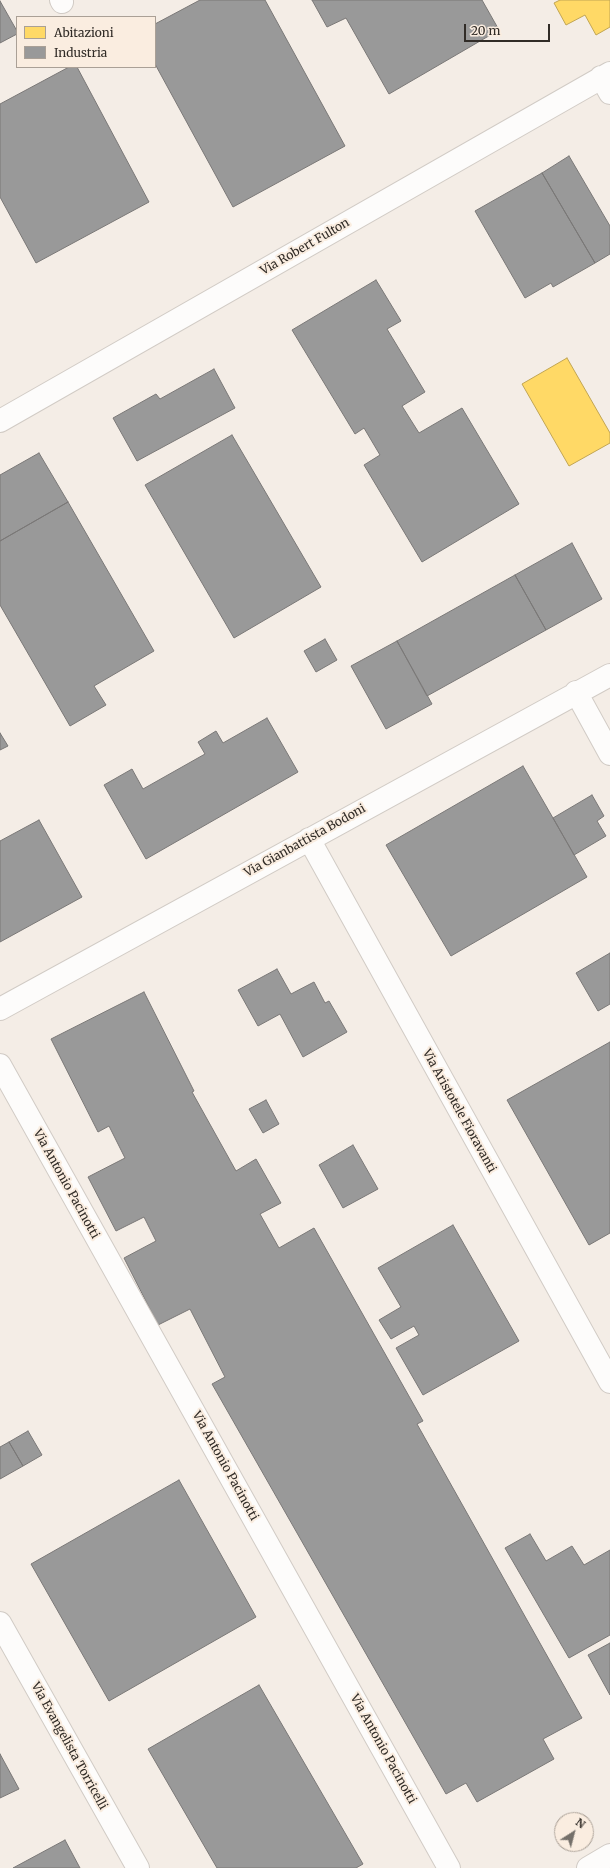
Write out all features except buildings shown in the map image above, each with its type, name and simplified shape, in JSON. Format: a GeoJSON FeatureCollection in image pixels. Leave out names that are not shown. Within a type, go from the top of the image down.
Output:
{"type":"FeatureCollection","features":[{"type":"Feature","properties":{"kind":"street","name":"Via Robert Fulton"},"geometry":{"type":"LineString","coordinates":[[0,421],[607,81]]}},
{"type":"Feature","properties":{"kind":"street","name":"Via Gianbattista Bodoni"},"geometry":{"type":"LineString","coordinates":[[0,1009],[576,692],[610,675]]}},
{"type":"Feature","properties":{"kind":"street"},"geometry":{"type":"LineString","coordinates":[[576,692],[610,754]]}},
{"type":"Feature","properties":{"kind":"street","name":"Via Aristotele Fioravanti"},"geometry":{"type":"LineString","coordinates":[[309,839],[610,1382]]}},
{"type":"Feature","properties":{"kind":"street","name":"Via Antonio Pacinotti"},"geometry":{"type":"LineString","coordinates":[[0,1065],[449,1868]]}},
{"type":"Feature","properties":{"kind":"street","name":"Via Evangelista Torricelli"},"geometry":{"type":"LineString","coordinates":[[0,1623],[138,1868]]}},
{"type":"Feature","properties":{"kind":"street"},"geometry":{"type":"LineString","coordinates":[[588,1868],[610,1855]]}}]}
